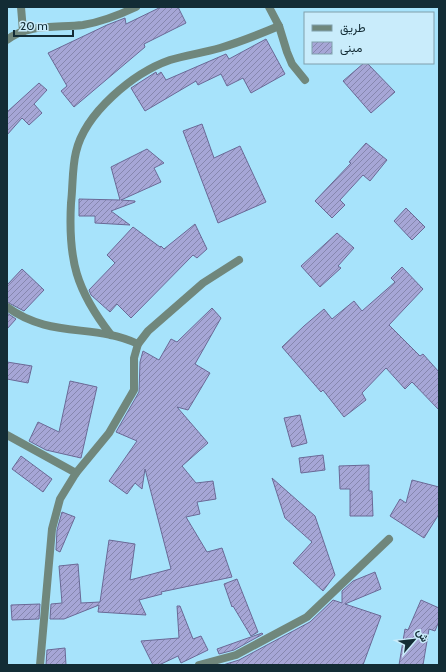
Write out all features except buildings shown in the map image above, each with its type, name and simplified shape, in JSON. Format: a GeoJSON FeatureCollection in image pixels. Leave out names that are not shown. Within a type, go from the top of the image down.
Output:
{"type":"FeatureCollection","features":[{"type":"Feature","properties":{"kind":"street"},"geometry":{"type":"LineString","coordinates":[[21,7],[24,31]]}},
{"type":"Feature","properties":{"kind":"street"},"geometry":{"type":"LineString","coordinates":[[7,40],[24,31],[37,28],[91,23],[113,17],[136,7]]}},
{"type":"Feature","properties":{"kind":"street"},"geometry":{"type":"LineString","coordinates":[[269,7],[279,26],[289,58],[305,80]]}},
{"type":"Feature","properties":{"kind":"street"},"geometry":{"type":"LineString","coordinates":[[111,334],[85,296],[79,283],[72,256],[70,228],[74,170],[76,152],[82,135],[91,120],[103,107],[117,93],[143,73],[169,61],[218,49],[279,26]]}},
{"type":"Feature","properties":{"kind":"street"},"geometry":{"type":"LineString","coordinates":[[40,665],[52,529],[60,499],[76,473],[109,433],[134,390],[134,358],[138,344],[148,331],[203,282],[239,260]]}},
{"type":"Feature","properties":{"kind":"street"},"geometry":{"type":"LineString","coordinates":[[7,307],[25,319],[41,325],[111,334],[138,344]]}},
{"type":"Feature","properties":{"kind":"street"},"geometry":{"type":"LineString","coordinates":[[7,435],[76,473]]}},
{"type":"Feature","properties":{"kind":"street"},"geometry":{"type":"LineString","coordinates":[[199,665],[236,655],[306,617],[390,539]]}}]}
